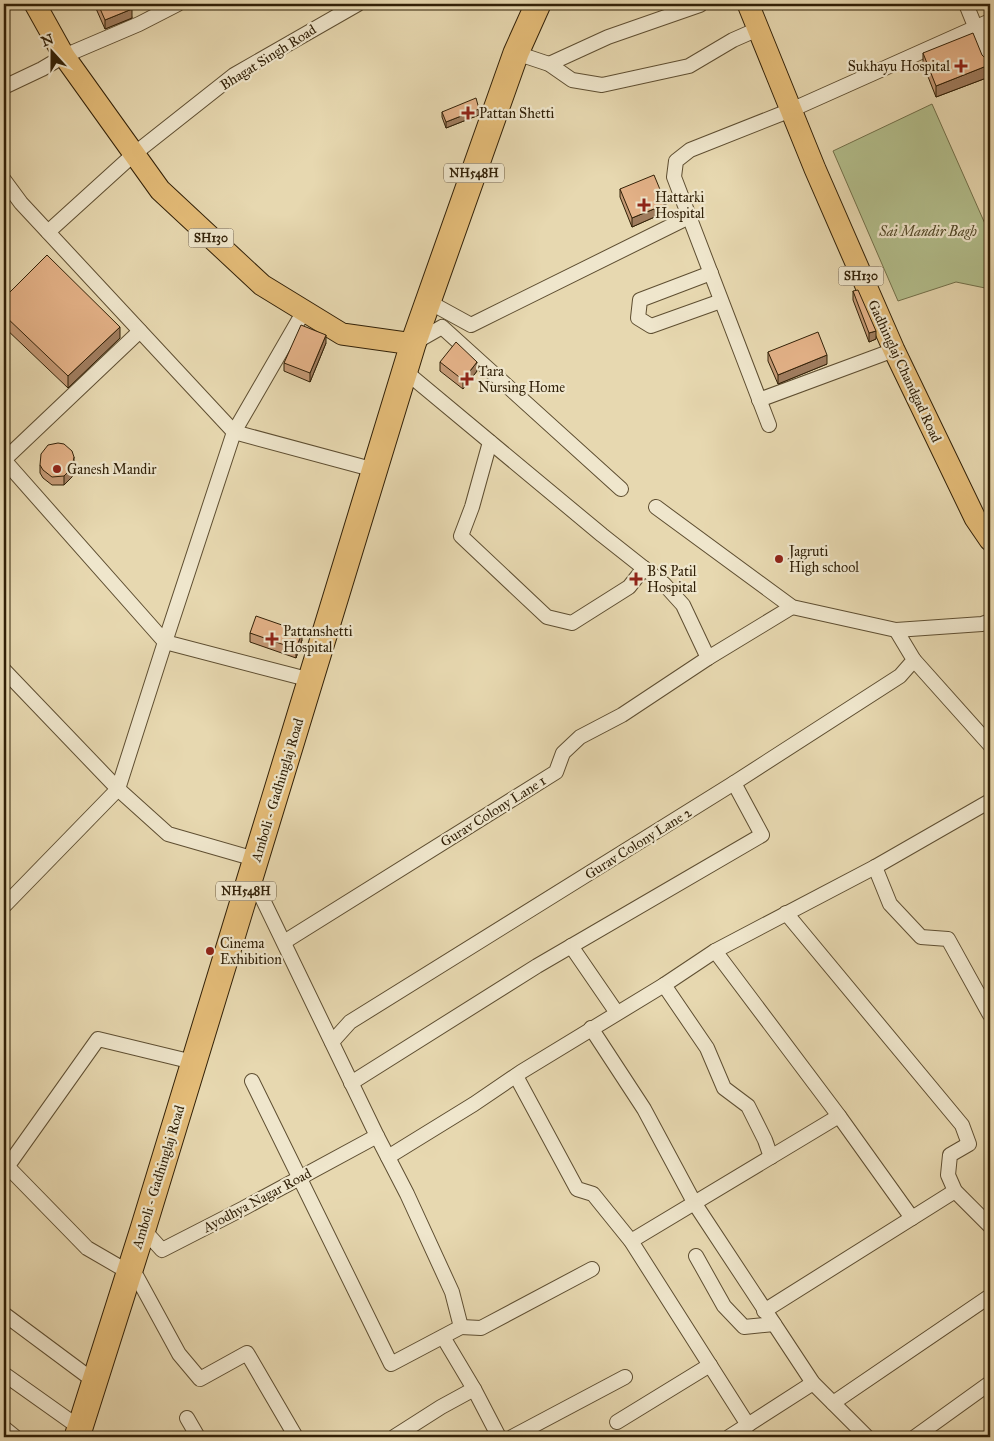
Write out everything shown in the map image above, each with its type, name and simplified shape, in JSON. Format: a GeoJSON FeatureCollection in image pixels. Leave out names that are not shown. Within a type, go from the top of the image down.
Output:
{"type":"FeatureCollection","features":[{"type":"Feature","properties":{"kind":"highway","name":"NH548H"},"geometry":{"type":"LineString","coordinates":[[413,344],[516,53],[538,4]]}},
{"type":"Feature","properties":{"kind":"highway","name":"Amboli - Gadhinglaj Road"},"geometry":{"type":"LineString","coordinates":[[78,1432],[143,1229],[413,344]]}},
{"type":"Feature","properties":{"kind":"main road","name":"SH130"},"geometry":{"type":"LineString","coordinates":[[35,4],[64,56],[160,190],[262,285],[342,334],[413,344]]}},
{"type":"Feature","properties":{"kind":"main road","name":"Gadhinglaj Chandgad Road"},"geometry":{"type":"LineString","coordinates":[[748,4],[791,110],[894,350],[975,518],[990,540]]}},
{"type":"Feature","properties":{"kind":"street"},"geometry":{"type":"LineString","coordinates":[[4,87],[162,8],[178,4]]}},
{"type":"Feature","properties":{"kind":"street","name":"Bhagat Singh Road"},"geometry":{"type":"LineString","coordinates":[[48,232],[134,154],[234,75],[358,4]]}},
{"type":"Feature","properties":{"kind":"street"},"geometry":{"type":"LineString","coordinates":[[966,4],[990,63]]}},
{"type":"Feature","properties":{"kind":"street"},"geometry":{"type":"LineString","coordinates":[[549,64],[608,37],[700,5]]}},
{"type":"Feature","properties":{"kind":"street"},"geometry":{"type":"LineString","coordinates":[[769,425],[674,177],[676,160],[690,150],[791,110],[990,21]]}},
{"type":"Feature","properties":{"kind":"street"},"geometry":{"type":"LineString","coordinates":[[516,53],[549,64],[572,80],[602,85],[689,66],[733,40],[758,29]]}},
{"type":"Feature","properties":{"kind":"street"},"geometry":{"type":"LineString","coordinates":[[4,180],[48,232],[234,432],[375,470]]}},
{"type":"Feature","properties":{"kind":"street"},"geometry":{"type":"LineString","coordinates":[[429,302],[471,325],[689,218]]}},
{"type":"Feature","properties":{"kind":"street"},"geometry":{"type":"LineString","coordinates":[[711,273],[640,300],[638,318],[651,326],[721,301]]}},
{"type":"Feature","properties":{"kind":"street"},"geometry":{"type":"LineString","coordinates":[[4,906],[118,789],[234,432],[304,311]]}},
{"type":"Feature","properties":{"kind":"street"},"geometry":{"type":"LineString","coordinates":[[413,344],[442,327],[621,489]]}},
{"type":"Feature","properties":{"kind":"street"},"geometry":{"type":"LineString","coordinates":[[140,330],[4,460],[166,642],[311,680]]}},
{"type":"Feature","properties":{"kind":"street"},"geometry":{"type":"LineString","coordinates":[[759,400],[894,350]]}},
{"type":"Feature","properties":{"kind":"street"},"geometry":{"type":"LineString","coordinates":[[406,372],[664,584],[683,605],[708,658]]}},
{"type":"Feature","properties":{"kind":"street"},"geometry":{"type":"LineString","coordinates":[[490,442],[472,507],[461,536],[547,617],[572,623],[629,586],[644,568]]}},
{"type":"Feature","properties":{"kind":"street"},"geometry":{"type":"LineString","coordinates":[[656,507],[792,607],[896,630],[982,624],[990,621]]}},
{"type":"Feature","properties":{"kind":"street","name":"Gurav Colony Lane 1"},"geometry":{"type":"LineString","coordinates":[[284,942],[556,772],[563,753],[580,737],[622,715],[708,658],[792,607]]}},
{"type":"Feature","properties":{"kind":"street"},"geometry":{"type":"LineString","coordinates":[[896,630],[914,660],[990,745]]}},
{"type":"Feature","properties":{"kind":"street","name":"Gurav Colony Lane 2"},"geometry":{"type":"LineString","coordinates":[[332,1042],[350,1022],[734,783],[900,676],[914,660]]}},
{"type":"Feature","properties":{"kind":"street"},"geometry":{"type":"LineString","coordinates":[[4,670],[118,789],[168,834],[253,867],[284,942],[351,1083],[407,1194],[452,1292],[462,1327]]}},
{"type":"Feature","properties":{"kind":"street"},"geometry":{"type":"LineString","coordinates":[[351,1083],[571,946],[762,835],[734,783]]}},
{"type":"Feature","properties":{"kind":"street"},"geometry":{"type":"LineString","coordinates":[[388,1157],[591,1028],[664,985],[715,951],[875,867],[990,801]]}},
{"type":"Feature","properties":{"kind":"street"},"geometry":{"type":"LineString","coordinates":[[875,867],[890,904],[921,937],[948,939],[990,1015]]}},
{"type":"Feature","properties":{"kind":"street"},"geometry":{"type":"LineString","coordinates":[[786,913],[962,1125],[969,1144],[950,1155],[948,1175],[955,1191],[990,1226]]}},
{"type":"Feature","properties":{"kind":"street"},"geometry":{"type":"LineString","coordinates":[[571,946],[616,1013]]}},
{"type":"Feature","properties":{"kind":"street"},"geometry":{"type":"LineString","coordinates":[[715,951],[839,1116],[912,1218]]}},
{"type":"Feature","properties":{"kind":"street"},"geometry":{"type":"LineString","coordinates":[[664,985],[707,1048],[724,1088],[748,1106],[765,1140],[771,1157]]}},
{"type":"Feature","properties":{"kind":"street"},"geometry":{"type":"LineString","coordinates":[[591,1028],[644,1109],[695,1204],[764,1311],[813,1383],[866,1437]]}},
{"type":"Feature","properties":{"kind":"street"},"geometry":{"type":"LineString","coordinates":[[193,1062],[98,1039],[6,1165],[87,1248],[137,1277],[179,1354],[200,1379],[247,1353],[296,1437]]}},
{"type":"Feature","properties":{"kind":"street"},"geometry":{"type":"LineString","coordinates":[[516,1076],[577,1189],[593,1194],[631,1241],[748,1425]]}},
{"type":"Feature","properties":{"kind":"street"},"geometry":{"type":"LineString","coordinates":[[252,1081],[391,1364],[462,1327],[481,1328],[592,1269]]}},
{"type":"Feature","properties":{"kind":"street"},"geometry":{"type":"LineString","coordinates":[[631,1241],[839,1116]]}},
{"type":"Feature","properties":{"kind":"street","name":"Ayodhya Nagar Road"},"geometry":{"type":"LineString","coordinates":[[143,1229],[162,1250],[377,1136]]}},
{"type":"Feature","properties":{"kind":"street"},"geometry":{"type":"LineString","coordinates":[[764,1311],[955,1191]]}},
{"type":"Feature","properties":{"kind":"street"},"geometry":{"type":"LineString","coordinates":[[696,1256],[724,1306],[744,1327],[774,1324]]}},
{"type":"Feature","properties":{"kind":"street"},"geometry":{"type":"LineString","coordinates":[[833,1404],[990,1296]]}},
{"type":"Feature","properties":{"kind":"street"},"geometry":{"type":"LineString","coordinates":[[4,1314],[94,1381]]}},
{"type":"Feature","properties":{"kind":"street"},"geometry":{"type":"LineString","coordinates":[[443,1337],[474,1389],[499,1437]]}},
{"type":"Feature","properties":{"kind":"street"},"geometry":{"type":"LineString","coordinates":[[618,1422],[710,1365]]}},
{"type":"Feature","properties":{"kind":"street"},"geometry":{"type":"LineString","coordinates":[[4,1374],[78,1432]]}},
{"type":"Feature","properties":{"kind":"street"},"geometry":{"type":"LineString","coordinates":[[512,1437],[625,1377]]}},
{"type":"Feature","properties":{"kind":"street"},"geometry":{"type":"LineString","coordinates":[[729,1437],[813,1383]]}},
{"type":"Feature","properties":{"kind":"street"},"geometry":{"type":"LineString","coordinates":[[915,1437],[990,1383]]}},
{"type":"Feature","properties":{"kind":"street"},"geometry":{"type":"LineString","coordinates":[[399,1436],[441,1407],[474,1389]]}},
{"type":"Feature","properties":{"kind":"street"},"geometry":{"type":"LineString","coordinates":[[187,1418],[198,1437]]}},
{"type":"Feature","properties":{"kind":"street"},"geometry":{"type":"LineString","coordinates":[[4,1428],[15,1437]]}},
{"type":"Feature","properties":{"kind":"green space","name":"Sai Mandir Bagh"},"geometry":{"type":"Polygon","coordinates":[[[932,104],[986,226],[990,225],[990,289],[956,282],[898,301],[833,151],[932,104]]]}},
{"type":"Feature","properties":{"kind":"building"},"geometry":{"type":"Polygon","coordinates":[[[98,4],[129,4],[132,9],[105,20],[98,4]]]}},
{"type":"Feature","properties":{"kind":"building"},"geometry":{"type":"Polygon","coordinates":[[[973,33],[982,55],[989,65],[936,86],[923,53],[973,33]]]}},
{"type":"Feature","properties":{"kind":"building"},"geometry":{"type":"Polygon","coordinates":[[[476,98],[479,109],[446,122],[442,112],[476,98]]]}},
{"type":"Feature","properties":{"kind":"building"},"geometry":{"type":"Polygon","coordinates":[[[654,175],[666,204],[632,218],[620,189],[654,175]]]}},
{"type":"Feature","properties":{"kind":"building"},"geometry":{"type":"Polygon","coordinates":[[[47,255],[120,327],[68,376],[4,315],[4,298],[47,255]]]}},
{"type":"Feature","properties":{"kind":"building"},"geometry":{"type":"Polygon","coordinates":[[[858,290],[876,331],[869,333],[853,291],[858,290]]]}},
{"type":"Feature","properties":{"kind":"building"},"geometry":{"type":"Polygon","coordinates":[[[301,325],[326,335],[310,373],[284,363],[301,325]]]}},
{"type":"Feature","properties":{"kind":"building"},"geometry":{"type":"Polygon","coordinates":[[[818,332],[827,355],[778,375],[768,352],[818,332]]]}},
{"type":"Feature","properties":{"kind":"building"},"geometry":{"type":"Polygon","coordinates":[[[456,342],[477,362],[463,380],[440,362],[456,342]]]}},
{"type":"Feature","properties":{"kind":"building","name":"Ganesh Mandir"},"geometry":{"type":"Polygon","coordinates":[[[64,444],[72,451],[74,457],[72,468],[64,476],[52,477],[40,465],[41,454],[48,445],[64,444]]]}},
{"type":"Feature","properties":{"kind":"building"},"geometry":{"type":"Polygon","coordinates":[[[256,616],[302,632],[296,649],[250,633],[256,616]]]}},
{"type":"Feature","properties":{"kind":"place","name":"Sukhayu Hospital"},"geometry":{"type":"Point","coordinates":[961,66]}},
{"type":"Feature","properties":{"kind":"place","name":"Pattan Shetti"},"geometry":{"type":"Point","coordinates":[468,113]}},
{"type":"Feature","properties":{"kind":"place","name":"Hattarki Hospital"},"geometry":{"type":"Point","coordinates":[644,205]}},
{"type":"Feature","properties":{"kind":"place","name":"Tara Nursing Home"},"geometry":{"type":"Point","coordinates":[467,379]}},
{"type":"Feature","properties":{"kind":"place","name":"Ganesh Mandir"},"geometry":{"type":"Point","coordinates":[57,469]}},
{"type":"Feature","properties":{"kind":"place","name":"Jagruti High school"},"geometry":{"type":"Point","coordinates":[779,559]}},
{"type":"Feature","properties":{"kind":"place","name":"B S Patil Hospital"},"geometry":{"type":"Point","coordinates":[636,579]}},
{"type":"Feature","properties":{"kind":"place","name":"Pattanshetti Hospital"},"geometry":{"type":"Point","coordinates":[272,639]}},
{"type":"Feature","properties":{"kind":"place","name":"Cinema Exhibition"},"geometry":{"type":"Point","coordinates":[210,951]}}]}
